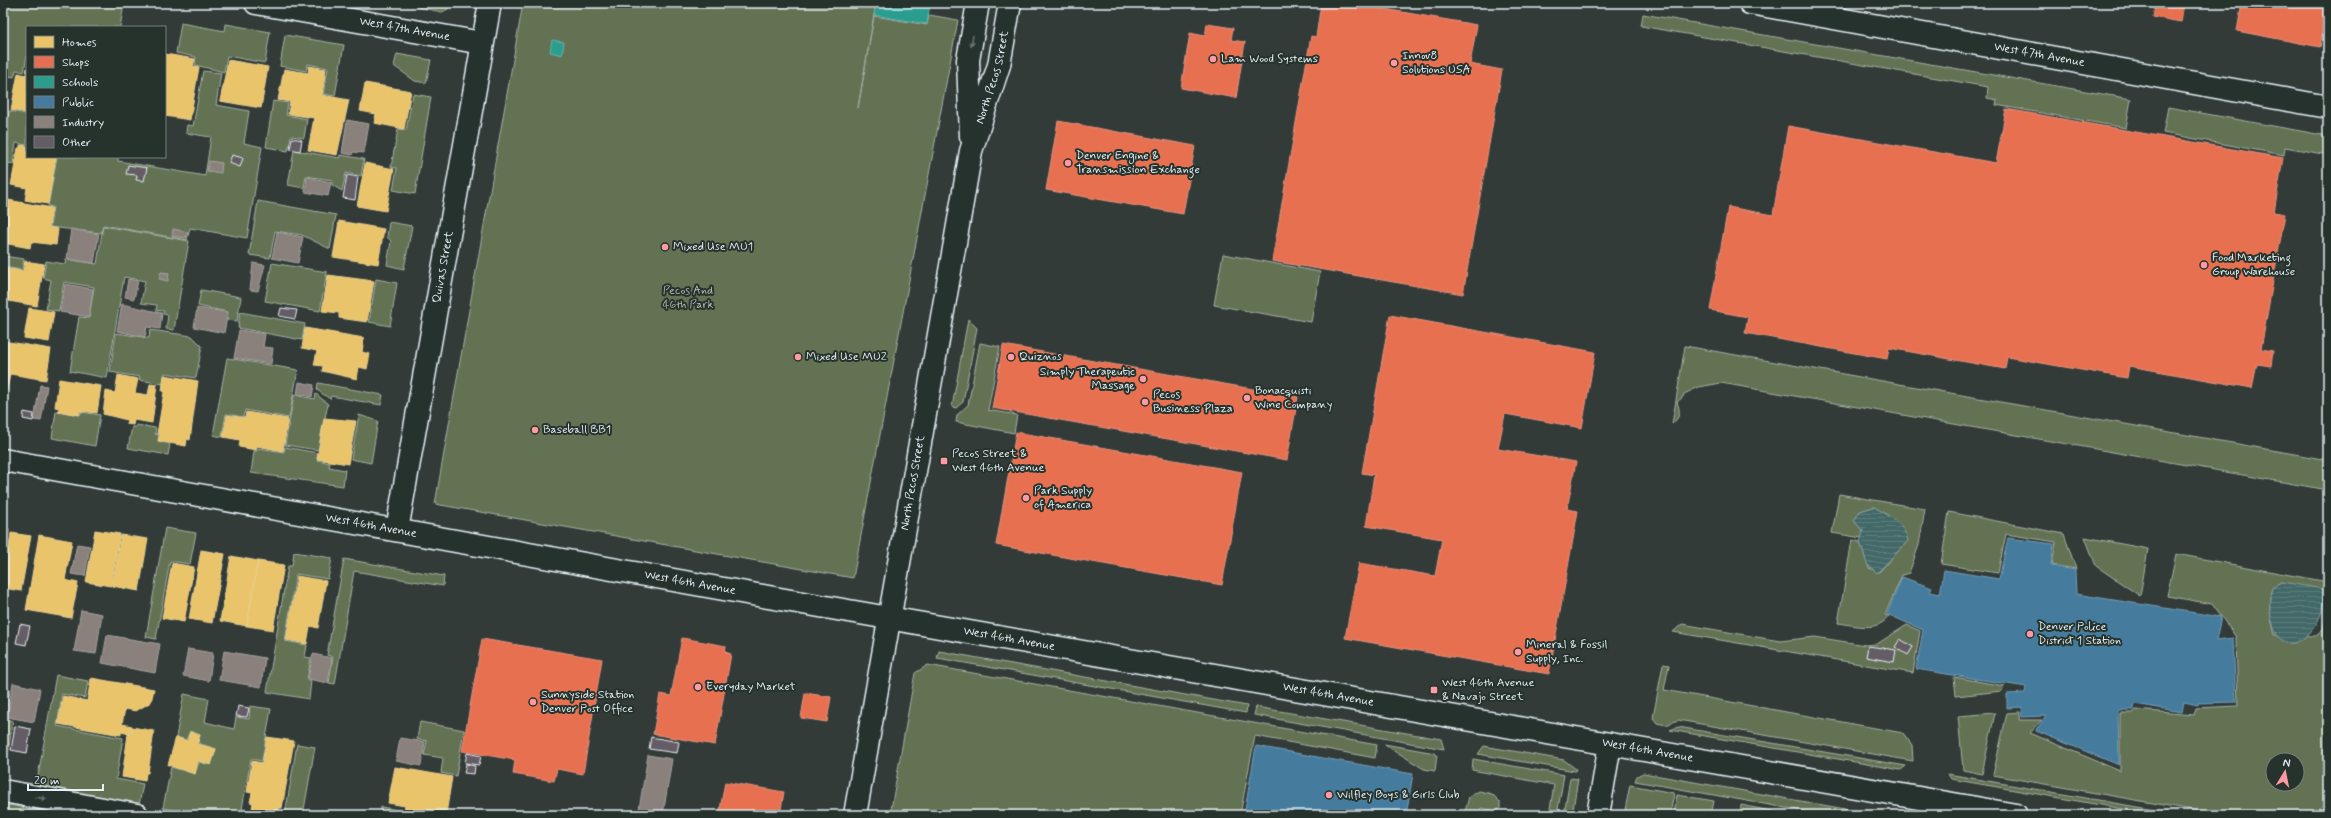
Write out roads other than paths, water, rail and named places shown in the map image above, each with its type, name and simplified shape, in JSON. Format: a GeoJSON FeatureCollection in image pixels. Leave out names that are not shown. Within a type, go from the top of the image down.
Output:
{"type":"FeatureCollection","features":[{"type":"Feature","properties":{"kind":"street","name":"West 47th Avenue"},"geometry":{"type":"LineString","coordinates":[[256,3],[482,43]]}},
{"type":"Feature","properties":{"kind":"street","name":"Quivas Street"},"geometry":{"type":"LineString","coordinates":[[396,530],[490,3]]}},
{"type":"Feature","properties":{"kind":"street","name":"North Pecos Street"},"geometry":{"type":"LineString","coordinates":[[971,151],[968,60],[978,3]]}},
{"type":"Feature","properties":{"kind":"street","name":"North Pecos Street"},"geometry":{"type":"LineString","coordinates":[[855,815],[971,151],[999,65],[1010,3]]}},
{"type":"Feature","properties":{"kind":"street","name":"West 47th Avenue"},"geometry":{"type":"LineString","coordinates":[[1750,3],[2328,107]]}},
{"type":"Feature","properties":{"kind":"street","name":"West 46th Avenue"},"geometry":{"type":"LineString","coordinates":[[3,460],[889,618],[2016,815]]}},
{"type":"Feature","properties":{"kind":"street"},"geometry":{"type":"LineString","coordinates":[[1598,815],[1610,744]]}},
{"type":"Feature","properties":{"kind":"street"},"geometry":{"type":"LineString","coordinates":[[3,791],[138,815]]}},
{"type":"Feature","properties":{"kind":"water"},"geometry":{"type":"Polygon","coordinates":[[[1874,507],[1900,525],[1908,541],[1877,573],[1867,564],[1860,542],[1863,531],[1854,521],[1860,511],[1874,507]]]}},
{"type":"Feature","properties":{"kind":"water"},"geometry":{"type":"Polygon","coordinates":[[[2282,582],[2323,589],[2324,603],[2320,616],[2305,638],[2295,643],[2286,643],[2278,636],[2271,617],[2270,600],[2272,588],[2282,582]]]}},
{"type":"Feature","properties":{"kind":"place","name":"Lam Wood Systems"},"geometry":{"type":"Point","coordinates":[1213,59]}},
{"type":"Feature","properties":{"kind":"place","name":"Innov8 Solutions USA"},"geometry":{"type":"Point","coordinates":[1394,63]}},
{"type":"Feature","properties":{"kind":"place","name":"Denver Engine & Transmission Exchange"},"geometry":{"type":"Point","coordinates":[1068,163]}},
{"type":"Feature","properties":{"kind":"place","name":"Mixed Use MU1"},"geometry":{"type":"Point","coordinates":[665,247]}},
{"type":"Feature","properties":{"kind":"place","name":"Food Marketing Group Warehouse"},"geometry":{"type":"Point","coordinates":[2204,265]}},
{"type":"Feature","properties":{"kind":"place","name":"Mixed Use MU2"},"geometry":{"type":"Point","coordinates":[798,357]}},
{"type":"Feature","properties":{"kind":"place","name":"Quiznos"},"geometry":{"type":"Point","coordinates":[1011,357]}},
{"type":"Feature","properties":{"kind":"place","name":"Simply Therapeutic Massage"},"geometry":{"type":"Point","coordinates":[1143,379]}},
{"type":"Feature","properties":{"kind":"place","name":"Bonacquisti Wine Company"},"geometry":{"type":"Point","coordinates":[1247,398]}},
{"type":"Feature","properties":{"kind":"place","name":"Pecos Business Plaza"},"geometry":{"type":"Point","coordinates":[1145,402]}},
{"type":"Feature","properties":{"kind":"place","name":"Baseball BB1"},"geometry":{"type":"Point","coordinates":[535,430]}},
{"type":"Feature","properties":{"kind":"place","name":"Pecos Street & West 46th Avenue"},"geometry":{"type":"Point","coordinates":[944,461]}},
{"type":"Feature","properties":{"kind":"place","name":"Park Supply of America"},"geometry":{"type":"Point","coordinates":[1026,498]}},
{"type":"Feature","properties":{"kind":"place","name":"Denver Police District 1 Station"},"geometry":{"type":"Point","coordinates":[2030,634]}},
{"type":"Feature","properties":{"kind":"place","name":"Mineral & Fossil Supply, Inc."},"geometry":{"type":"Point","coordinates":[1518,652]}},
{"type":"Feature","properties":{"kind":"place","name":"Everyday Market"},"geometry":{"type":"Point","coordinates":[698,687]}},
{"type":"Feature","properties":{"kind":"place","name":"West 46th Avenue & Navajo Street"},"geometry":{"type":"Point","coordinates":[1434,690]}},
{"type":"Feature","properties":{"kind":"place","name":"Sunnyside Station Denver Post Office"},"geometry":{"type":"Point","coordinates":[533,702]}},
{"type":"Feature","properties":{"kind":"place","name":"Wilfley Boys & Girls Club"},"geometry":{"type":"Point","coordinates":[1329,795]}},
{"type":"Feature","properties":{"kind":"park label","name":"Pecos And 46th Park"},"geometry":{"type":"Point","coordinates":[688,298]}}]}
